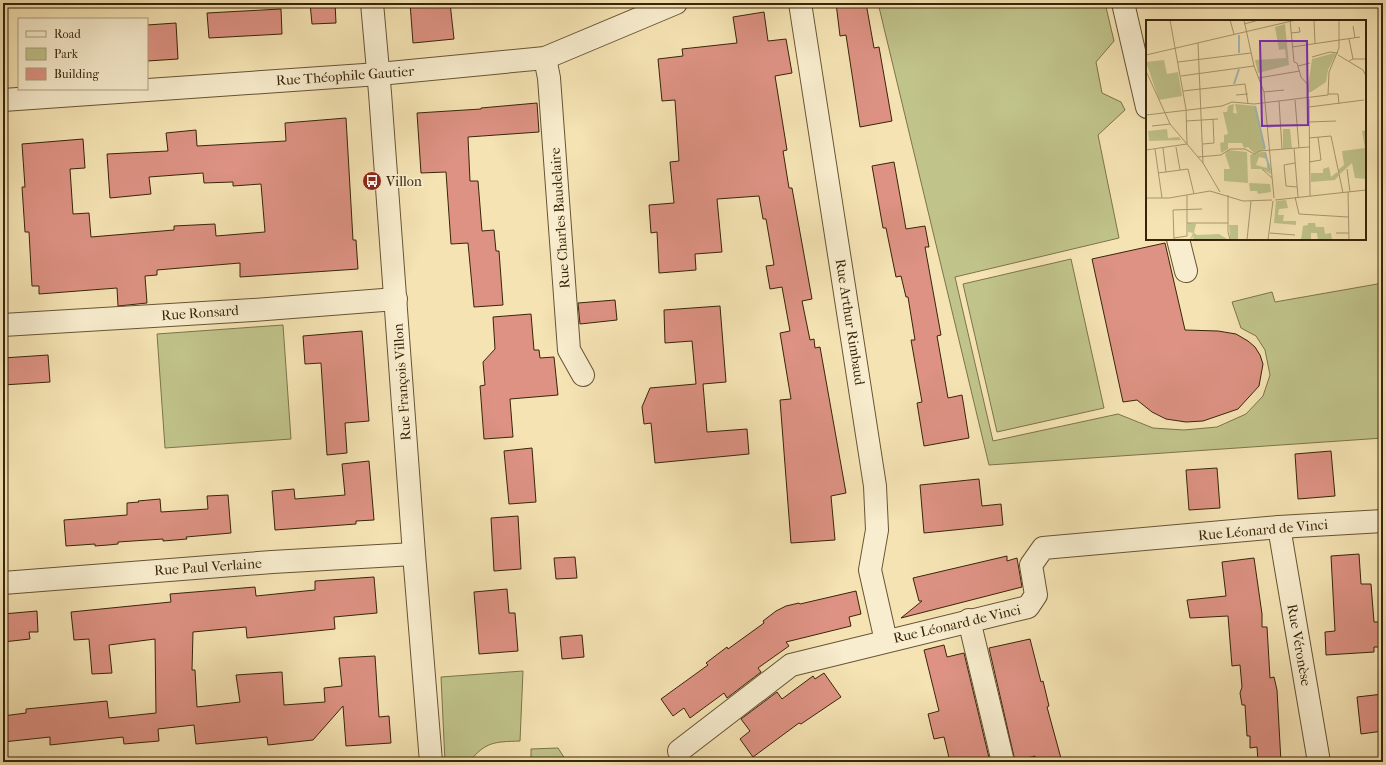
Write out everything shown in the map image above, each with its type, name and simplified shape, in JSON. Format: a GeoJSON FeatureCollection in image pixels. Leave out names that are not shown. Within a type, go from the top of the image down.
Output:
{"type":"FeatureCollection","features":[{"type":"Feature","properties":{"kind":"street","name":"Rue François Villon"},"geometry":{"type":"LineString","coordinates":[[372,3],[379,74],[414,554],[431,762]]}},
{"type":"Feature","properties":{"kind":"street","name":"Rue Théophile Gautier"},"geometry":{"type":"LineString","coordinates":[[148,90],[379,74],[545,58],[676,3]]}},
{"type":"Feature","properties":{"kind":"street","name":"Rue Arthur Rimbaud"},"geometry":{"type":"LineString","coordinates":[[800,3],[875,486],[877,530],[870,570],[886,641]]}},
{"type":"Feature","properties":{"kind":"street"},"geometry":{"type":"LineString","coordinates":[[1123,3],[1146,103]]}},
{"type":"Feature","properties":{"kind":"street","name":"Rue Charles Baudelaire"},"geometry":{"type":"LineString","coordinates":[[545,58],[549,78],[569,350],[583,375]]}},
{"type":"Feature","properties":{"kind":"street","name":"Rue Théophile Gautier"},"geometry":{"type":"LineString","coordinates":[[3,100],[148,90]]}},
{"type":"Feature","properties":{"kind":"street"},"geometry":{"type":"LineString","coordinates":[[1178,240],[1186,271]]}},
{"type":"Feature","properties":{"kind":"street","name":"Rue Ronsard"},"geometry":{"type":"LineString","coordinates":[[3,325],[253,310],[396,299]]}},
{"type":"Feature","properties":{"kind":"street","name":"Rue Léonard de Vinci"},"geometry":{"type":"LineString","coordinates":[[679,751],[791,665],[969,620],[1028,607],[1036,595],[1031,566],[1043,548],[1280,527],[1383,521]]}},
{"type":"Feature","properties":{"kind":"street","name":"Rue Véronèse"},"geometry":{"type":"LineString","coordinates":[[1280,527],[1319,762]]}},
{"type":"Feature","properties":{"kind":"street","name":"Rue Paul Verlaine"},"geometry":{"type":"LineString","coordinates":[[3,583],[272,562],[414,554]]}},
{"type":"Feature","properties":{"kind":"street"},"geometry":{"type":"LineString","coordinates":[[969,620],[1003,762]]}},
{"type":"Feature","properties":{"kind":"green space"},"geometry":{"type":"Polygon","coordinates":[[[878,3],[1105,3],[1114,41],[1096,62],[1102,93],[1121,102],[1125,110],[1098,135],[1119,238],[955,277],[993,441],[1118,414],[1153,428],[1184,430],[1217,427],[1246,414],[1263,396],[1270,375],[1265,350],[1256,336],[1241,328],[1232,302],[1272,292],[1275,302],[1383,283],[1383,438],[989,465],[878,3]]]}},
{"type":"Feature","properties":{"kind":"green space"},"geometry":{"type":"Polygon","coordinates":[[[1071,259],[1104,408],[997,432],[963,284],[1071,259]]]}},
{"type":"Feature","properties":{"kind":"green space"},"geometry":{"type":"Polygon","coordinates":[[[283,325],[291,439],[165,448],[157,334],[283,325]]]}},
{"type":"Feature","properties":{"kind":"green space"},"geometry":{"type":"Polygon","coordinates":[[[523,671],[520,741],[497,743],[486,746],[469,762],[445,762],[441,677],[523,671]]]}},
{"type":"Feature","properties":{"kind":"green space"},"geometry":{"type":"Polygon","coordinates":[[[558,748],[567,762],[531,760],[531,749],[558,748]]]}},
{"type":"Feature","properties":{"kind":"building"},"geometry":{"type":"Polygon","coordinates":[[[310,3],[335,3],[336,23],[312,24],[310,3]]]}},
{"type":"Feature","properties":{"kind":"building"},"geometry":{"type":"Polygon","coordinates":[[[410,3],[450,3],[454,39],[413,43],[410,3]]]}},
{"type":"Feature","properties":{"kind":"building"},"geometry":{"type":"Polygon","coordinates":[[[836,3],[866,3],[874,48],[879,47],[892,121],[860,127],[846,35],[840,36],[836,3]]]}},
{"type":"Feature","properties":{"kind":"building"},"geometry":{"type":"Polygon","coordinates":[[[281,9],[282,34],[209,38],[207,13],[281,9]]]}},
{"type":"Feature","properties":{"kind":"building"},"geometry":{"type":"Polygon","coordinates":[[[764,12],[768,41],[786,39],[792,73],[775,76],[787,150],[783,151],[789,188],[792,188],[812,299],[802,301],[810,340],[814,339],[815,348],[820,347],[846,493],[831,496],[835,540],[791,543],[780,400],[791,399],[780,333],[790,331],[782,287],[770,289],[766,266],[774,265],[766,219],[763,219],[759,196],[717,199],[722,252],[695,254],[696,270],[659,273],[657,232],[651,233],[649,205],[674,203],[670,162],[679,161],[675,100],[662,101],[658,59],[683,56],[682,49],[737,43],[733,17],[764,12]]]}},
{"type":"Feature","properties":{"kind":"building"},"geometry":{"type":"Polygon","coordinates":[[[176,23],[178,59],[148,61],[148,25],[176,23]]]}},
{"type":"Feature","properties":{"kind":"building"},"geometry":{"type":"Polygon","coordinates":[[[537,103],[539,132],[468,137],[470,181],[478,181],[482,231],[494,230],[496,251],[499,251],[503,305],[474,307],[468,243],[451,244],[446,172],[421,173],[417,113],[481,109],[537,103]]]}},
{"type":"Feature","properties":{"kind":"building"},"geometry":{"type":"Polygon","coordinates":[[[346,118],[353,240],[356,240],[358,269],[240,277],[240,263],[157,270],[157,275],[145,276],[147,303],[118,306],[117,288],[39,294],[39,286],[32,286],[29,232],[25,232],[22,187],[25,187],[22,144],[83,139],[85,168],[70,169],[73,214],[89,213],[91,237],[174,230],[174,226],[215,224],[216,236],[265,232],[261,184],[233,186],[233,182],[204,183],[203,173],[149,177],[151,194],[110,198],[107,154],[168,151],[166,133],[196,130],[197,146],[286,141],[285,123],[346,118]]]}},
{"type":"Feature","properties":{"kind":"building"},"geometry":{"type":"Polygon","coordinates":[[[894,162],[906,229],[925,226],[929,247],[925,247],[941,335],[937,336],[948,398],[962,395],[969,438],[924,446],[917,403],[922,402],[911,340],[915,340],[908,297],[906,297],[901,276],[896,277],[886,228],[883,228],[872,166],[894,162]]]}},
{"type":"Feature","properties":{"kind":"building"},"geometry":{"type":"Polygon","coordinates":[[[1165,243],[1185,330],[1218,331],[1236,334],[1255,347],[1263,364],[1259,386],[1238,409],[1203,421],[1186,422],[1166,419],[1152,412],[1137,400],[1123,402],[1092,259],[1165,243]]]}},
{"type":"Feature","properties":{"kind":"building"},"geometry":{"type":"Polygon","coordinates":[[[615,300],[617,320],[580,324],[578,303],[615,300]]]}},
{"type":"Feature","properties":{"kind":"building"},"geometry":{"type":"Polygon","coordinates":[[[720,306],[726,382],[703,384],[707,432],[747,429],[749,454],[655,463],[651,423],[644,424],[642,407],[650,388],[696,384],[692,341],[665,343],[664,310],[720,306]]]}},
{"type":"Feature","properties":{"kind":"building"},"geometry":{"type":"Polygon","coordinates":[[[531,314],[534,350],[539,350],[540,358],[554,357],[558,395],[510,399],[513,437],[484,439],[480,386],[485,385],[483,362],[495,349],[493,317],[531,314]]]}},
{"type":"Feature","properties":{"kind":"building"},"geometry":{"type":"Polygon","coordinates":[[[362,331],[369,421],[345,423],[347,453],[327,455],[321,363],[305,364],[303,336],[362,331]]]}},
{"type":"Feature","properties":{"kind":"building"},"geometry":{"type":"Polygon","coordinates":[[[48,355],[50,382],[3,385],[3,358],[48,355]]]}},
{"type":"Feature","properties":{"kind":"building"},"geometry":{"type":"Polygon","coordinates":[[[532,448],[536,502],[509,504],[504,451],[532,448]]]}},
{"type":"Feature","properties":{"kind":"building"},"geometry":{"type":"Polygon","coordinates":[[[1331,451],[1335,496],[1298,499],[1295,454],[1331,451]]]}},
{"type":"Feature","properties":{"kind":"building"},"geometry":{"type":"Polygon","coordinates":[[[369,461],[374,520],[356,521],[356,524],[275,530],[272,491],[294,489],[295,499],[345,495],[342,464],[369,461]]]}},
{"type":"Feature","properties":{"kind":"building"},"geometry":{"type":"Polygon","coordinates":[[[1217,468],[1220,508],[1189,510],[1186,470],[1217,468]]]}},
{"type":"Feature","properties":{"kind":"building"},"geometry":{"type":"Polygon","coordinates":[[[979,479],[982,506],[1001,504],[1003,525],[924,533],[920,485],[979,479]]]}},
{"type":"Feature","properties":{"kind":"building"},"geometry":{"type":"Polygon","coordinates":[[[228,495],[231,533],[186,537],[187,539],[163,541],[163,539],[118,542],[118,544],[95,546],[95,544],[66,546],[64,520],[127,515],[127,503],[160,499],[161,512],[208,509],[207,496],[228,495]]]}},
{"type":"Feature","properties":{"kind":"building"},"geometry":{"type":"Polygon","coordinates":[[[518,516],[521,569],[494,571],[491,518],[518,516]]]}},
{"type":"Feature","properties":{"kind":"building"},"geometry":{"type":"Polygon","coordinates":[[[1359,554],[1361,584],[1371,584],[1374,622],[1383,622],[1383,647],[1374,647],[1374,652],[1326,655],[1325,632],[1335,631],[1331,556],[1359,554]]]}},
{"type":"Feature","properties":{"kind":"building"},"geometry":{"type":"Polygon","coordinates":[[[1007,556],[1007,561],[1017,558],[1022,587],[901,618],[922,601],[919,601],[913,578],[1007,556]]]}},
{"type":"Feature","properties":{"kind":"building"},"geometry":{"type":"Polygon","coordinates":[[[575,557],[577,578],[556,579],[554,558],[575,557]]]}},
{"type":"Feature","properties":{"kind":"building"},"geometry":{"type":"Polygon","coordinates":[[[1254,558],[1262,614],[1262,627],[1267,627],[1270,678],[1274,677],[1277,690],[1281,762],[1258,762],[1257,747],[1250,748],[1250,736],[1247,736],[1245,705],[1242,705],[1240,693],[1242,687],[1240,665],[1232,666],[1228,616],[1190,618],[1187,600],[1226,596],[1222,562],[1254,558]]]}},
{"type":"Feature","properties":{"kind":"building"},"geometry":{"type":"Polygon","coordinates":[[[374,577],[377,613],[334,617],[335,629],[247,638],[246,627],[193,632],[192,670],[195,670],[197,707],[240,702],[236,675],[282,672],[284,705],[325,702],[324,688],[342,686],[339,658],[375,656],[379,717],[389,716],[391,743],[346,746],[343,706],[313,740],[268,745],[267,737],[196,744],[194,725],[158,729],[159,741],[124,744],[123,737],[50,745],[50,737],[3,742],[3,716],[26,713],[26,709],[107,701],[109,718],[156,713],[155,639],[109,645],[112,673],[92,674],[89,639],[74,640],[71,612],[171,602],[170,594],[255,587],[256,596],[315,590],[315,581],[374,577]]]}},
{"type":"Feature","properties":{"kind":"building"},"geometry":{"type":"Polygon","coordinates":[[[507,589],[509,613],[515,613],[518,651],[479,654],[474,592],[507,589]]]}},
{"type":"Feature","properties":{"kind":"building"},"geometry":{"type":"Polygon","coordinates":[[[856,591],[861,614],[849,617],[851,626],[786,642],[789,646],[758,668],[761,672],[727,698],[724,693],[690,718],[684,708],[673,716],[661,699],[708,665],[706,663],[727,647],[728,649],[764,623],[763,621],[776,611],[786,606],[856,591]]]}},
{"type":"Feature","properties":{"kind":"building"},"geometry":{"type":"Polygon","coordinates":[[[37,611],[38,632],[29,632],[30,639],[3,642],[3,614],[37,611]]]}},
{"type":"Feature","properties":{"kind":"building"},"geometry":{"type":"Polygon","coordinates":[[[582,635],[584,657],[562,659],[560,637],[582,635]]]}},
{"type":"Feature","properties":{"kind":"building"},"geometry":{"type":"Polygon","coordinates":[[[1030,639],[1041,682],[1043,681],[1049,706],[1047,707],[1062,762],[1036,762],[1035,756],[1015,761],[989,648],[1030,639]]]}},
{"type":"Feature","properties":{"kind":"building"},"geometry":{"type":"Polygon","coordinates":[[[944,645],[947,657],[964,653],[990,762],[950,762],[944,737],[934,739],[928,714],[939,711],[924,650],[944,645]]]}},
{"type":"Feature","properties":{"kind":"building"},"geometry":{"type":"Polygon","coordinates":[[[824,673],[841,697],[801,724],[799,723],[753,757],[740,739],[750,731],[741,719],[777,692],[782,699],[813,676],[815,679],[824,673]]]}},
{"type":"Feature","properties":{"kind":"building"},"geometry":{"type":"Polygon","coordinates":[[[1383,694],[1383,731],[1361,734],[1357,697],[1383,694]]]}},
{"type":"Feature","properties":{"kind":"place","name":"Villon"},"geometry":{"type":"Point","coordinates":[372,181]}}]}
